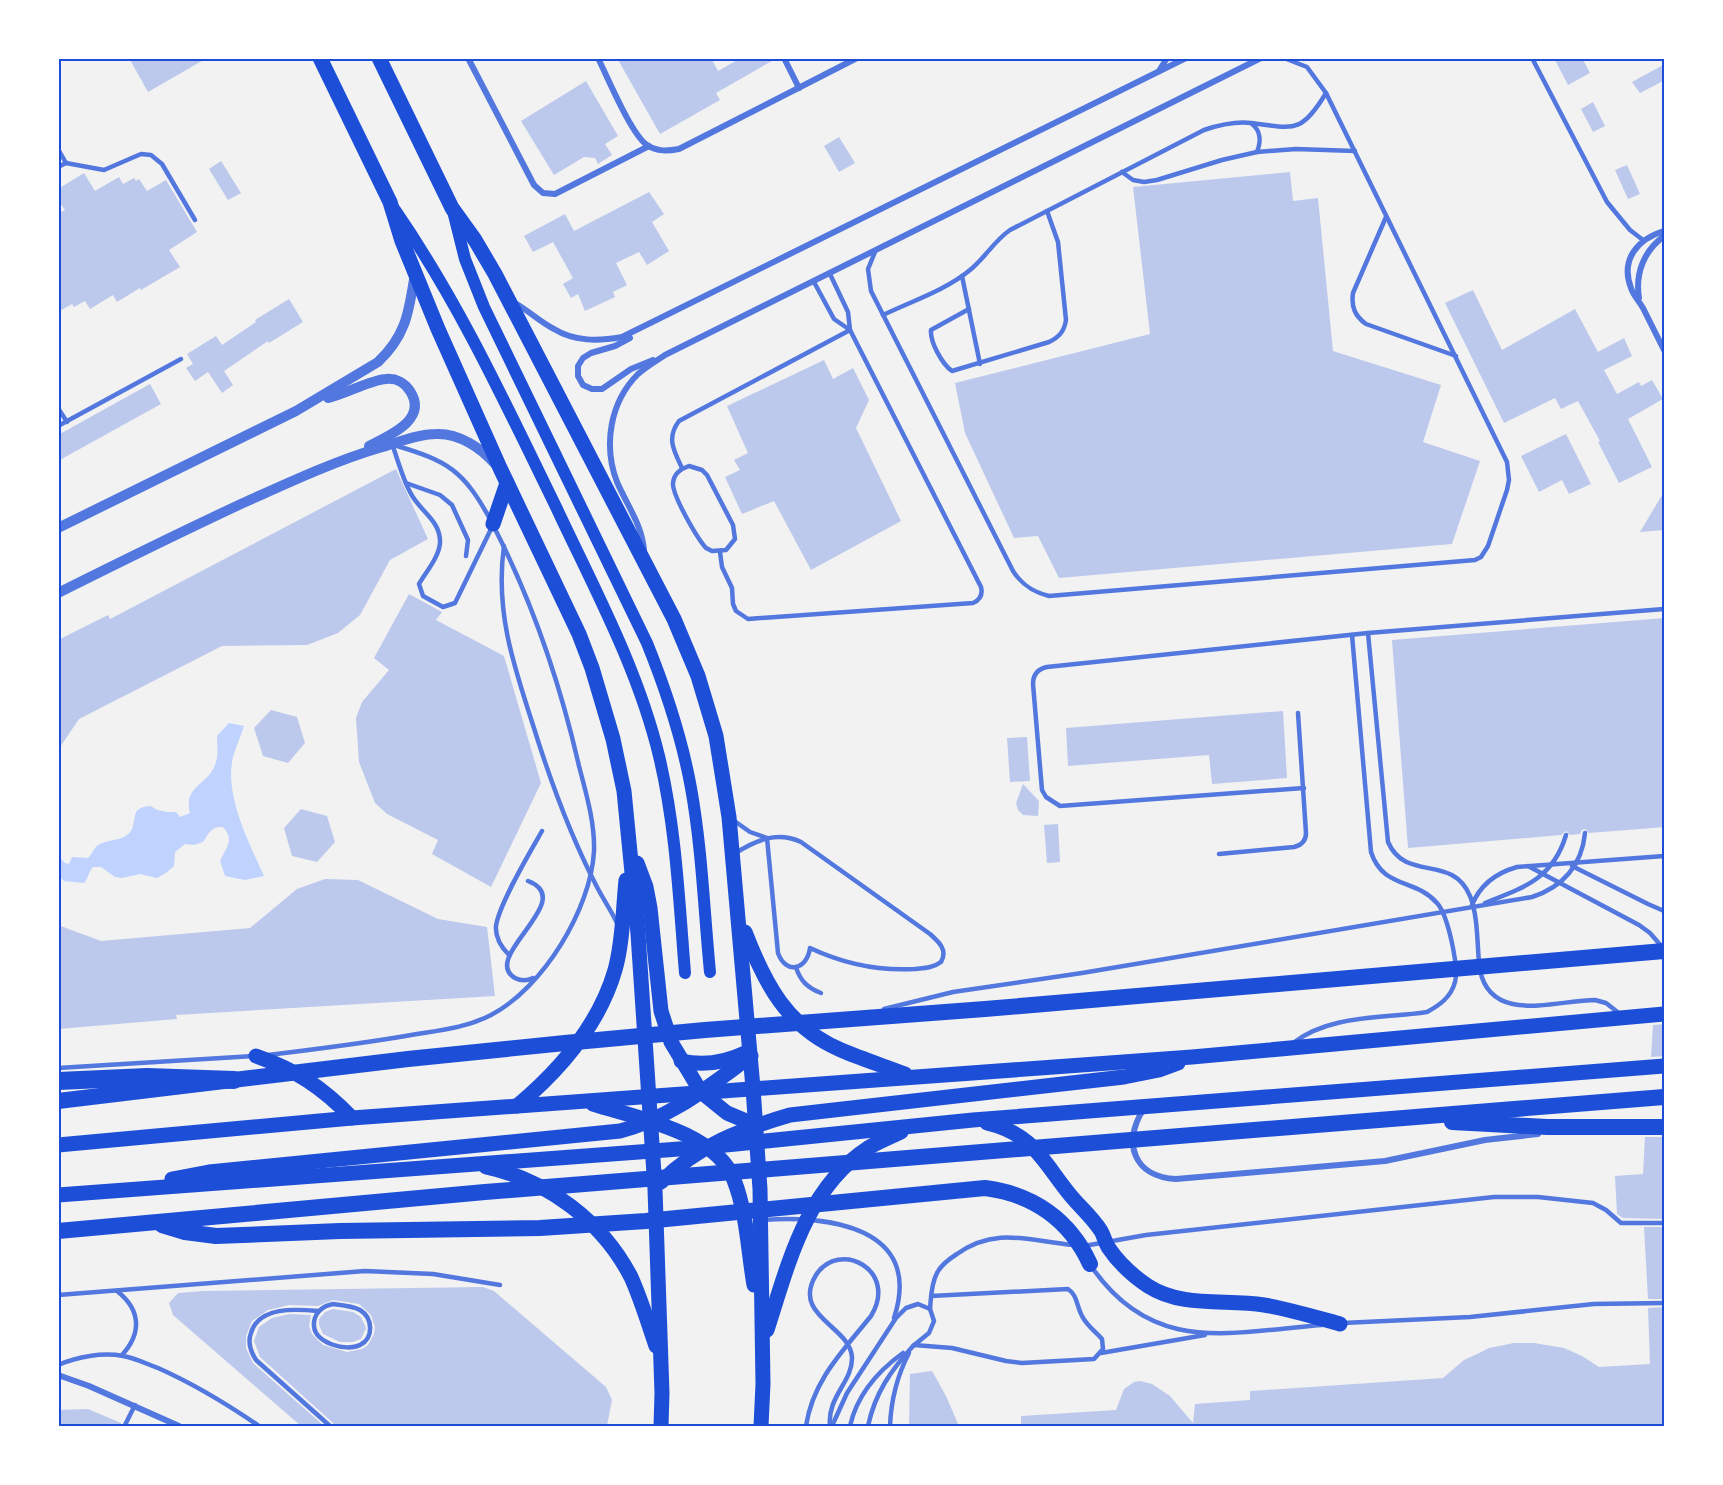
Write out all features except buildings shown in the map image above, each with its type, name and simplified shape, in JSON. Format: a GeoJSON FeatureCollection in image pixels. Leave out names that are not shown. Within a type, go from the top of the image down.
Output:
{"type":"FeatureCollection","features":[{"type":"Feature","properties":{"kind":"highway"},"geometry":{"type":"LineString","coordinates":[[58,1101],[408,1059],[565,1043],[1665,950]]}},
{"type":"Feature","properties":{"kind":"highway"},"geometry":{"type":"LineString","coordinates":[[58,1081],[147,1077],[234,1080]]}},
{"type":"Feature","properties":{"kind":"highway"},"geometry":{"type":"LineString","coordinates":[[58,1231],[484,1192],[1665,1097]]}},
{"type":"Feature","properties":{"kind":"highway"},"geometry":{"type":"LineString","coordinates":[[1418,1117],[1515,1126],[1665,1127]]}},
{"type":"Feature","properties":{"kind":"highway"},"geometry":{"type":"LineString","coordinates":[[155,1222],[201,1235],[232,1236],[340,1231],[540,1228],[706,1215],[985,1188],[1020,1196],[1040,1206],[1059,1220],[1082,1246],[1090,1263]]}},
{"type":"Feature","properties":{"kind":"main road"},"geometry":{"type":"LineString","coordinates":[[320,58],[390,202],[442,281],[482,354],[609,619],[638,686],[652,730],[672,828],[685,972]]}},
{"type":"Feature","properties":{"kind":"main road"},"geometry":{"type":"LineString","coordinates":[[379,58],[452,208],[475,240],[509,300],[674,619],[698,676],[716,736],[733,855],[751,1052],[760,1189],[763,1341],[761,1426]]}},
{"type":"Feature","properties":{"kind":"main road"},"geometry":{"type":"LineString","coordinates":[[390,202],[402,241],[438,329],[500,468],[564,600],[592,668],[619,765],[625,800],[638,934],[655,1194],[661,1426]]}},
{"type":"Feature","properties":{"kind":"main road"},"geometry":{"type":"LineString","coordinates":[[452,208],[465,259],[484,307],[662,678],[684,752],[692,789],[710,972]]}},
{"type":"Feature","properties":{"kind":"main road"},"geometry":{"type":"LineString","coordinates":[[493,524],[507,483]]}},
{"type":"Feature","properties":{"kind":"main road"},"geometry":{"type":"LineString","coordinates":[[517,1106],[566,1060],[586,1030],[609,987],[615,969],[621,932],[629,844]]}},
{"type":"Feature","properties":{"kind":"main road"},"geometry":{"type":"LineString","coordinates":[[629,844],[646,887],[661,1011],[671,1042],[681,1061],[701,1092],[727,1113],[796,1138]]}},
{"type":"Feature","properties":{"kind":"main road"},"geometry":{"type":"LineString","coordinates":[[738,914],[763,977],[795,1019],[816,1036],[839,1049],[911,1076]]}},
{"type":"Feature","properties":{"kind":"main road"},"geometry":{"type":"LineString","coordinates":[[58,1145],[352,1118],[1192,1057],[1665,1014]]}},
{"type":"Feature","properties":{"kind":"main road"},"geometry":{"type":"LineString","coordinates":[[681,1061],[705,1064],[722,1062],[751,1052]]}},
{"type":"Feature","properties":{"kind":"main road"},"geometry":{"type":"LineString","coordinates":[[147,1188],[177,1178],[209,1172],[620,1131],[650,1122],[676,1109],[751,1052]]}},
{"type":"Feature","properties":{"kind":"main road"},"geometry":{"type":"LineString","coordinates":[[255,1056],[283,1066],[308,1079],[332,1097],[352,1118]]}},
{"type":"Feature","properties":{"kind":"main road"},"geometry":{"type":"LineString","coordinates":[[655,1194],[678,1166],[722,1138],[755,1125],[802,1113],[1124,1077],[1159,1070],[1192,1057]]}},
{"type":"Feature","properties":{"kind":"main road"},"geometry":{"type":"LineString","coordinates":[[58,1195],[651,1150],[706,1148],[973,1120],[1665,1065]]}},
{"type":"Feature","properties":{"kind":"main road"},"geometry":{"type":"LineString","coordinates":[[585,1101],[688,1136],[706,1148],[729,1169],[737,1189],[763,1341]]}},
{"type":"Feature","properties":{"kind":"main road"},"geometry":{"type":"LineString","coordinates":[[585,1101],[602,1112],[605,1117],[603,1127],[588,1135]]}},
{"type":"Feature","properties":{"kind":"main road"},"geometry":{"type":"LineString","coordinates":[[802,1113],[796,1119],[797,1128],[822,1136]]}},
{"type":"Feature","properties":{"kind":"main road"},"geometry":{"type":"LineString","coordinates":[[973,1120],[1007,1128],[1031,1144],[1074,1199],[1087,1211],[1121,1263],[1132,1274],[1164,1295],[1186,1300],[1264,1305],[1340,1324]]}},
{"type":"Feature","properties":{"kind":"main road"},"geometry":{"type":"LineString","coordinates":[[763,1341],[799,1234],[821,1196],[850,1162],[868,1148],[909,1128]]}},
{"type":"Feature","properties":{"kind":"main road"},"geometry":{"type":"LineString","coordinates":[[471,1164],[525,1179],[550,1192],[591,1223],[606,1239],[632,1279],[661,1363]]}},
{"type":"Feature","properties":{"kind":"main road"},"geometry":{"type":"LineString","coordinates":[[655,1194],[694,1179],[717,1180],[737,1189]]}},
{"type":"Feature","properties":{"kind":"street"},"geometry":{"type":"LineString","coordinates":[[468,58],[534,185],[543,193],[555,194],[649,146]]}},
{"type":"Feature","properties":{"kind":"street"},"geometry":{"type":"LineString","coordinates":[[598,58],[635,132],[649,146],[658,150],[679,149],[856,58]]}},
{"type":"Feature","properties":{"kind":"street"},"geometry":{"type":"LineString","coordinates":[[784,58],[799,88]]}},
{"type":"Feature","properties":{"kind":"street"},"geometry":{"type":"LineString","coordinates":[[1158,72],[1167,58]]}},
{"type":"Feature","properties":{"kind":"street"},"geometry":{"type":"LineString","coordinates":[[509,300],[555,330],[588,340],[622,338],[1186,58]]}},
{"type":"Feature","properties":{"kind":"street"},"geometry":{"type":"LineString","coordinates":[[651,324],[615,346],[591,353],[583,358],[578,366],[578,376],[583,385],[592,389],[602,389],[631,369],[665,355],[875,252],[1261,58]]}},
{"type":"Feature","properties":{"kind":"street"},"geometry":{"type":"LineString","coordinates":[[1665,234],[1643,240],[1628,263],[1627,277],[1631,290],[1640,302],[1665,351]]}},
{"type":"Feature","properties":{"kind":"street"},"geometry":{"type":"LineString","coordinates":[[1640,302],[1637,287],[1638,273],[1651,248],[1665,234]]}},
{"type":"Feature","properties":{"kind":"street"},"geometry":{"type":"LineString","coordinates":[[58,528],[317,400],[368,370],[388,353],[396,342],[407,319],[415,273]]}},
{"type":"Feature","properties":{"kind":"street"},"geometry":{"type":"LineString","coordinates":[[644,560],[643,539],[617,481],[610,443],[617,405],[627,388],[639,373],[665,355]]}},
{"type":"Feature","properties":{"kind":"street"},"geometry":{"type":"LineString","coordinates":[[317,400],[388,379],[399,381],[413,396],[415,406],[413,417],[406,424],[344,459]]}},
{"type":"Feature","properties":{"kind":"street"},"geometry":{"type":"LineString","coordinates":[[58,593],[151,546],[306,475],[344,459],[423,435],[448,435],[472,444],[500,468]]}},
{"type":"Feature","properties":{"kind":"street"},"geometry":{"type":"LineString","coordinates":[[1145,1106],[1133,1130],[1134,1151],[1145,1169],[1154,1175],[1176,1179],[1385,1161],[1513,1136],[1665,1132]]}},
{"type":"Feature","properties":{"kind":"street"},"geometry":{"type":"LineString","coordinates":[[58,1375],[135,1405],[166,1423],[179,1426]]}},
{"type":"Feature","properties":{"kind":"lane"},"geometry":{"type":"LineString","coordinates":[[875,252],[868,269],[869,284],[883,315],[1013,571],[1028,588],[1049,596],[1475,560],[1485,552],[1488,546],[1507,490],[1509,470],[1504,454],[1326,93],[1306,67],[1284,58]]}},
{"type":"Feature","properties":{"kind":"lane"},"geometry":{"type":"LineString","coordinates":[[1532,58],[1607,202],[1624,223],[1643,240]]}},
{"type":"Feature","properties":{"kind":"lane"},"geometry":{"type":"LineString","coordinates":[[883,315],[962,276],[979,262],[1000,236],[1204,130],[1227,123],[1251,123],[1279,128],[1296,125],[1310,117],[1326,93]]}},
{"type":"Feature","properties":{"kind":"lane"},"geometry":{"type":"LineString","coordinates":[[1251,123],[1259,133],[1260,145],[1257,152]]}},
{"type":"Feature","properties":{"kind":"lane"},"geometry":{"type":"LineString","coordinates":[[58,149],[66,163]]}},
{"type":"Feature","properties":{"kind":"lane"},"geometry":{"type":"LineString","coordinates":[[1122,172],[1133,180],[1144,182],[1257,152],[1296,149],[1355,151]]}},
{"type":"Feature","properties":{"kind":"lane"},"geometry":{"type":"LineString","coordinates":[[58,167],[66,163],[104,170],[141,154],[151,155],[159,160],[195,220]]}},
{"type":"Feature","properties":{"kind":"lane"},"geometry":{"type":"LineString","coordinates":[[969,309],[930,330],[949,370],[957,371],[1049,342],[1065,329],[1058,242],[1047,211]]}},
{"type":"Feature","properties":{"kind":"lane"},"geometry":{"type":"LineString","coordinates":[[1386,217],[1353,293],[1352,301],[1356,314],[1366,324],[1456,356]]}},
{"type":"Feature","properties":{"kind":"lane"},"geometry":{"type":"LineString","coordinates":[[720,552],[722,567],[732,588],[733,604],[741,616],[748,619],[973,603],[981,598],[981,587],[850,330],[848,312],[830,274]]}},
{"type":"Feature","properties":{"kind":"lane"},"geometry":{"type":"LineString","coordinates":[[962,276],[980,364]]}},
{"type":"Feature","properties":{"kind":"lane"},"geometry":{"type":"LineString","coordinates":[[814,282],[834,319],[850,330]]}},
{"type":"Feature","properties":{"kind":"lane"},"geometry":{"type":"LineString","coordinates":[[682,468],[671,442],[674,427],[679,421],[850,330]]}},
{"type":"Feature","properties":{"kind":"lane"},"geometry":{"type":"LineString","coordinates":[[58,426],[181,360]]}},
{"type":"Feature","properties":{"kind":"lane"},"geometry":{"type":"LineString","coordinates":[[58,408],[67,422]]}},
{"type":"Feature","properties":{"kind":"lane"},"geometry":{"type":"LineString","coordinates":[[392,444],[414,500],[438,528],[439,549],[421,581],[419,589],[423,596],[447,607],[454,603],[493,524]]}},
{"type":"Feature","properties":{"kind":"lane"},"geometry":{"type":"LineString","coordinates":[[58,1068],[255,1056],[359,1044],[473,1023],[510,1003],[536,977],[569,931],[585,896],[591,872],[594,850],[593,834],[566,713],[545,646],[504,546],[475,495],[455,471],[433,457],[392,444]]}},
{"type":"Feature","properties":{"kind":"lane"},"geometry":{"type":"LineString","coordinates":[[689,466],[702,470],[733,525],[735,532],[732,545],[720,552],[712,551],[701,543],[675,493],[674,479],[682,468],[689,466]]}},
{"type":"Feature","properties":{"kind":"lane"},"geometry":{"type":"LineString","coordinates":[[406,483],[440,495],[452,506],[468,540],[466,556]]}},
{"type":"Feature","properties":{"kind":"lane"},"geometry":{"type":"LineString","coordinates":[[504,546],[502,606],[510,651],[548,773],[568,823],[621,932]]}},
{"type":"Feature","properties":{"kind":"lane"},"geometry":{"type":"LineString","coordinates":[[1304,788],[1060,806],[1046,797],[1042,790],[1033,679],[1038,670],[1047,667],[1368,633],[1665,609]]}},
{"type":"Feature","properties":{"kind":"lane"},"geometry":{"type":"LineString","coordinates":[[1368,633],[1388,842],[1391,850],[1400,860],[1410,865],[1441,870],[1458,880],[1475,905]]}},
{"type":"Feature","properties":{"kind":"lane"},"geometry":{"type":"LineString","coordinates":[[1287,1047],[1300,1037],[1331,1023],[1427,1011],[1440,1005],[1450,994],[1455,981],[1455,967],[1447,923],[1438,903],[1424,892],[1382,873],[1373,860],[1352,635]]}},
{"type":"Feature","properties":{"kind":"lane"},"geometry":{"type":"LineString","coordinates":[[1219,854],[1294,847],[1302,844],[1306,837],[1298,713]]}},
{"type":"Feature","properties":{"kind":"lane"},"geometry":{"type":"LineString","coordinates":[[729,817],[750,832],[767,838]]}},
{"type":"Feature","properties":{"kind":"lane"},"geometry":{"type":"LineString","coordinates":[[509,955],[496,934],[498,918],[542,831]]}},
{"type":"Feature","properties":{"kind":"lane"},"geometry":{"type":"LineString","coordinates":[[857,1018],[904,1003],[953,992],[1082,973],[1475,905],[1523,899],[1551,890],[1572,870],[1581,853],[1585,833]]}},
{"type":"Feature","properties":{"kind":"lane"},"geometry":{"type":"LineString","coordinates":[[1475,905],[1518,890],[1537,879],[1558,855],[1566,835]]}},
{"type":"Feature","properties":{"kind":"lane"},"geometry":{"type":"LineString","coordinates":[[733,855],[750,844],[767,838],[785,836],[801,842],[924,929],[940,944],[944,953],[941,963],[931,967],[877,969],[846,962],[810,948],[809,958],[803,964],[796,967],[787,966],[781,961],[778,953],[767,838]]}},
{"type":"Feature","properties":{"kind":"lane"},"geometry":{"type":"LineString","coordinates":[[1623,1018],[1606,1003],[1595,1000],[1523,1006],[1509,1005],[1497,999],[1488,989],[1482,977],[1476,897],[1489,881],[1507,870],[1527,866],[1665,856]]}},
{"type":"Feature","properties":{"kind":"lane"},"geometry":{"type":"LineString","coordinates":[[1567,863],[1665,911]]}},
{"type":"Feature","properties":{"kind":"lane"},"geometry":{"type":"LineString","coordinates":[[1527,866],[1639,925],[1665,950]]}},
{"type":"Feature","properties":{"kind":"lane"},"geometry":{"type":"LineString","coordinates":[[528,881],[540,891],[542,906],[509,955],[507,965],[511,975],[522,980],[536,977]]}},
{"type":"Feature","properties":{"kind":"lane"},"geometry":{"type":"LineString","coordinates":[[796,967],[804,984],[821,993]]}},
{"type":"Feature","properties":{"kind":"lane"},"geometry":{"type":"LineString","coordinates":[[868,1426],[876,1397],[886,1378],[932,1328],[931,1296],[933,1283],[941,1267],[962,1250],[984,1239],[1012,1236],[1054,1244],[1082,1246],[1106,1241],[1494,1197],[1538,1197],[1593,1203],[1606,1210],[1621,1223],[1665,1223]]}},
{"type":"Feature","properties":{"kind":"lane"},"geometry":{"type":"LineString","coordinates":[[706,1215],[731,1220]]}},
{"type":"Feature","properties":{"kind":"lane"},"geometry":{"type":"LineString","coordinates":[[756,1220],[820,1219],[851,1227],[877,1241],[886,1249],[898,1271],[901,1295],[892,1324]]}},
{"type":"Feature","properties":{"kind":"lane"},"geometry":{"type":"LineString","coordinates":[[737,1220],[750,1220]]}},
{"type":"Feature","properties":{"kind":"lane"},"geometry":{"type":"LineString","coordinates":[[806,1426],[810,1403],[823,1377],[877,1307],[878,1285],[874,1275],[866,1267],[849,1260],[840,1260],[824,1267],[817,1274],[811,1291],[814,1309],[840,1336],[851,1350],[852,1362],[833,1402],[830,1416],[831,1426]]}},
{"type":"Feature","properties":{"kind":"lane"},"geometry":{"type":"LineString","coordinates":[[1090,1263],[1102,1282],[1140,1314],[1160,1325],[1181,1331],[1211,1334]]}},
{"type":"Feature","properties":{"kind":"lane"},"geometry":{"type":"LineString","coordinates":[[58,1295],[365,1272],[433,1274],[500,1285]]}},
{"type":"Feature","properties":{"kind":"lane"},"geometry":{"type":"LineString","coordinates":[[931,1296],[1068,1289],[1076,1297],[1086,1324],[1102,1339],[1101,1353]]}},
{"type":"Feature","properties":{"kind":"lane"},"geometry":{"type":"LineString","coordinates":[[117,1291],[126,1298],[136,1317],[137,1328],[134,1339],[122,1355]]}},
{"type":"Feature","properties":{"kind":"lane"},"geometry":{"type":"LineString","coordinates":[[318,1311],[315,1317],[315,1330],[328,1343],[354,1347],[360,1345],[368,1336],[369,1319],[361,1311],[333,1304],[318,1311],[289,1310],[267,1315],[255,1324],[249,1338],[256,1360],[330,1426]]}},
{"type":"Feature","properties":{"kind":"lane"},"geometry":{"type":"LineString","coordinates":[[831,1426],[847,1393],[900,1312],[918,1304],[930,1309]]}},
{"type":"Feature","properties":{"kind":"lane"},"geometry":{"type":"LineString","coordinates":[[850,1426],[860,1399],[871,1382],[885,1367],[914,1346],[951,1347],[1022,1364],[1094,1359],[1101,1353],[1211,1334],[1470,1317],[1593,1304],[1665,1304]]}},
{"type":"Feature","properties":{"kind":"lane"},"geometry":{"type":"LineString","coordinates":[[890,1426],[898,1377],[914,1346]]}},
{"type":"Feature","properties":{"kind":"lane"},"geometry":{"type":"LineString","coordinates":[[58,1365],[83,1357],[122,1355],[165,1371],[206,1392],[259,1426]]}},
{"type":"Feature","properties":{"kind":"lane"},"geometry":{"type":"LineString","coordinates":[[125,1425],[135,1405]]}},
{"type":"Feature","properties":{"kind":"water"},"geometry":{"type":"Polygon","coordinates":[[[229,723],[244,726],[233,757],[232,787],[245,833],[264,876],[245,880],[225,876],[220,861],[229,840],[227,832],[223,827],[219,827],[211,831],[203,842],[194,845],[185,844],[175,852],[174,866],[157,878],[140,874],[122,878],[115,877],[101,867],[93,867],[84,883],[64,881],[59,876],[59,857],[69,864],[72,857],[88,858],[101,844],[125,836],[132,829],[136,813],[140,808],[151,806],[160,811],[176,812],[180,817],[190,813],[190,797],[215,765],[218,750],[217,736],[229,723]]]}}]}
